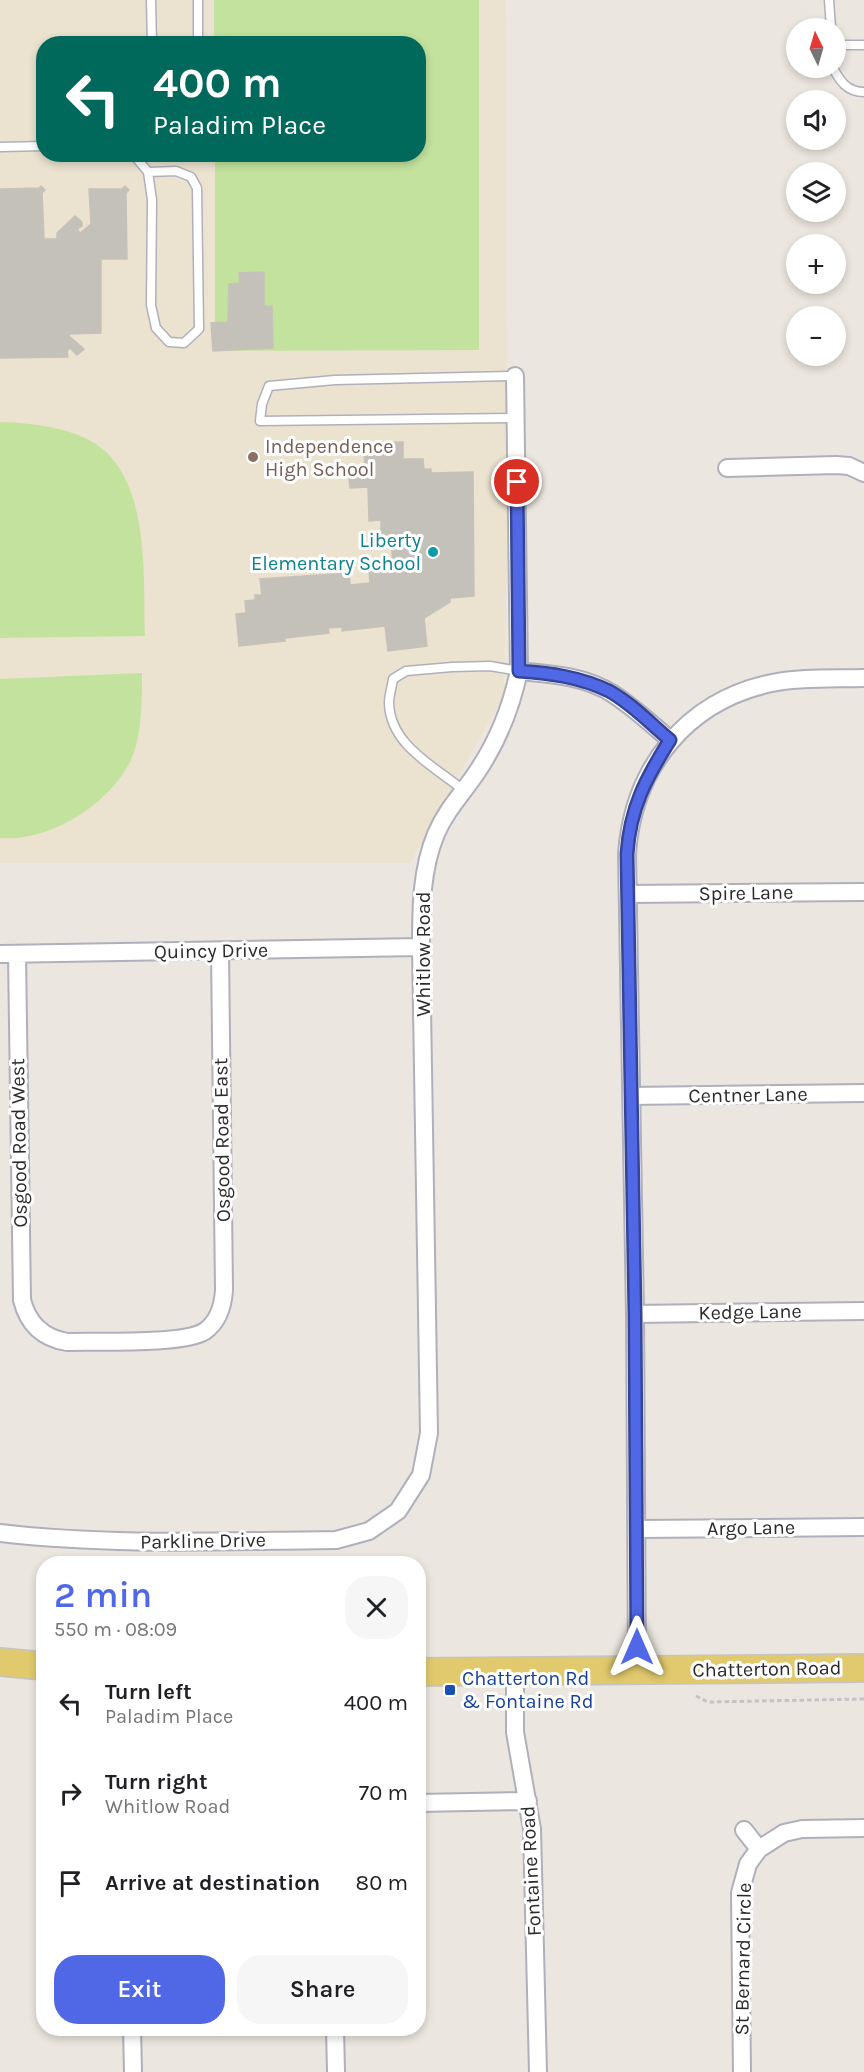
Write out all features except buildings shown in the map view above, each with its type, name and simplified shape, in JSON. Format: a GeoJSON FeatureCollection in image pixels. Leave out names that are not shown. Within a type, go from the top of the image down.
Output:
{"type":"FeatureCollection","features":[{"type":"Feature","properties":{"kind":"main road"},"geometry":{"type":"LineString","coordinates":[[0,1662],[36,1665]]}},
{"type":"Feature","properties":{"kind":"main road","name":"Chatterton Road"},"geometry":{"type":"LineString","coordinates":[[426,1672],[864,1668]]}},
{"type":"Feature","properties":{"kind":"street","name":"Whitlow Road"},"geometry":{"type":"LineString","coordinates":[[398,1511],[421,1475],[429,1433],[421,947],[423,890],[430,851],[444,818],[485,760],[508,713],[519,671],[515,376]]}},
{"type":"Feature","properties":{"kind":"street"},"geometry":{"type":"LineString","coordinates":[[727,468],[836,465],[849,466],[864,473]]}},
{"type":"Feature","properties":{"kind":"street"},"geometry":{"type":"LineString","coordinates":[[519,671],[578,679],[610,692],[670,740]]}},
{"type":"Feature","properties":{"kind":"street"},"geometry":{"type":"LineString","coordinates":[[637,1670],[635,1314],[627,854],[629,831],[636,802],[650,771],[670,740],[692,719],[728,698],[753,688],[797,679],[864,678]]}},
{"type":"Feature","properties":{"kind":"street","name":"Spire Lane"},"geometry":{"type":"LineString","coordinates":[[628,894],[864,892]]}},
{"type":"Feature","properties":{"kind":"street","name":"Quincy Drive"},"geometry":{"type":"LineString","coordinates":[[8,954],[421,947]]}},
{"type":"Feature","properties":{"kind":"street","name":"Osgood Road East"},"geometry":{"type":"LineString","coordinates":[[37,1329],[51,1338],[67,1342],[177,1340],[205,1332],[221,1309],[224,1290],[220,951]]}},
{"type":"Feature","properties":{"kind":"street","name":"Osgood Road West"},"geometry":{"type":"LineString","coordinates":[[8,954],[22,1290],[25,1311],[37,1329]]}},
{"type":"Feature","properties":{"kind":"street","name":"Centner Lane"},"geometry":{"type":"LineString","coordinates":[[631,1096],[864,1094]]}},
{"type":"Feature","properties":{"kind":"street","name":"Kedge Lane"},"geometry":{"type":"LineString","coordinates":[[635,1314],[864,1311]]}},
{"type":"Feature","properties":{"kind":"street","name":"Parkline Drive"},"geometry":{"type":"LineString","coordinates":[[0,1533],[123,1542],[336,1540],[369,1531],[398,1511]]}},
{"type":"Feature","properties":{"kind":"street","name":"Argo Lane"},"geometry":{"type":"LineString","coordinates":[[637,1529],[864,1527]]}},
{"type":"Feature","properties":{"kind":"street","name":"Fontaine Road"},"geometry":{"type":"LineString","coordinates":[[515,1672],[515,1732],[532,1829],[538,2072]]}},
{"type":"Feature","properties":{"kind":"street"},"geometry":{"type":"LineString","coordinates":[[426,1803],[528,1801]]}},
{"type":"Feature","properties":{"kind":"street"},"geometry":{"type":"LineString","coordinates":[[744,1830],[759,1850],[775,1837],[792,1830],[864,1828]]}},
{"type":"Feature","properties":{"kind":"street","name":"St Bernard Circle"},"geometry":{"type":"LineString","coordinates":[[742,2072],[740,1893],[744,1873],[759,1850]]}},
{"type":"Feature","properties":{"kind":"street"},"geometry":{"type":"LineString","coordinates":[[132,2036],[133,2072]]}},
{"type":"Feature","properties":{"kind":"street"},"geometry":{"type":"LineString","coordinates":[[335,2036],[336,2072]]}},
{"type":"Feature","properties":{"kind":"lane"},"geometry":{"type":"LineString","coordinates":[[151,0],[152,36]]}},
{"type":"Feature","properties":{"kind":"lane"},"geometry":{"type":"LineString","coordinates":[[198,0],[198,36]]}},
{"type":"Feature","properties":{"kind":"lane"},"geometry":{"type":"LineString","coordinates":[[829,0],[830,18]]}},
{"type":"Feature","properties":{"kind":"lane"},"geometry":{"type":"LineString","coordinates":[[846,45],[864,45]]}},
{"type":"Feature","properties":{"kind":"lane"},"geometry":{"type":"LineString","coordinates":[[839,78],[842,84],[858,92],[864,92]]}},
{"type":"Feature","properties":{"kind":"lane"},"geometry":{"type":"LineString","coordinates":[[0,147],[36,146]]}},
{"type":"Feature","properties":{"kind":"lane"},"geometry":{"type":"LineString","coordinates":[[140,162],[148,172],[152,200],[151,305],[156,328],[169,342],[184,343],[199,329],[197,188],[191,177],[176,171],[148,172]]}},
{"type":"Feature","properties":{"kind":"lane"},"geometry":{"type":"LineString","coordinates":[[515,376],[335,380],[269,386],[261,404],[260,421],[516,418]]}},
{"type":"Feature","properties":{"kind":"lane"},"geometry":{"type":"LineString","coordinates":[[463,790],[403,741],[392,721],[390,711],[389,701],[393,679],[406,671],[452,667],[490,666],[519,671]]}},
{"type":"Feature","properties":{"kind":"path"},"geometry":{"type":"LineString","coordinates":[[696,1696],[708,1702],[864,1699]]}},
{"type":"Feature","properties":{"kind":"shaded area","name":"Independence High School"},"geometry":{"type":"Polygon","coordinates":[[[0,0],[506,0],[507,552],[504,695],[410,863],[0,863],[0,0]]]}},
{"type":"Feature","properties":{"kind":"green space"},"geometry":{"type":"Polygon","coordinates":[[[214,0],[479,0],[479,350],[215,351],[215,162],[426,162],[426,36],[214,36],[214,0]]]}},
{"type":"Feature","properties":{"kind":"green space"},"geometry":{"type":"Polygon","coordinates":[[[0,422],[56,428],[83,437],[105,451],[120,468],[130,489],[141,538],[145,636],[0,638],[0,422]]]}},
{"type":"Feature","properties":{"kind":"green space"},"geometry":{"type":"Polygon","coordinates":[[[142,673],[141,717],[135,750],[121,776],[109,791],[94,805],[58,827],[19,838],[0,838],[0,679],[142,673]]]}},
{"type":"Feature","properties":{"kind":"place","name":"Independence High School"},"geometry":{"type":"Point","coordinates":[253,457]}},
{"type":"Feature","properties":{"kind":"place","name":"Liberty Elementary School"},"geometry":{"type":"Point","coordinates":[433,552]}},
{"type":"Feature","properties":{"kind":"place","name":"Chatterton Rd & Fontaine Rd"},"geometry":{"type":"Point","coordinates":[450,1690]}},
{"type":"Feature","properties":{"kind":"route"},"geometry":{"type":"LineString","coordinates":[[517,482],[519,671],[561,675],[610,692],[670,740],[650,771],[636,802],[629,831],[627,854],[635,1314],[634,1411],[638,1517],[637,1647]]}}]}
